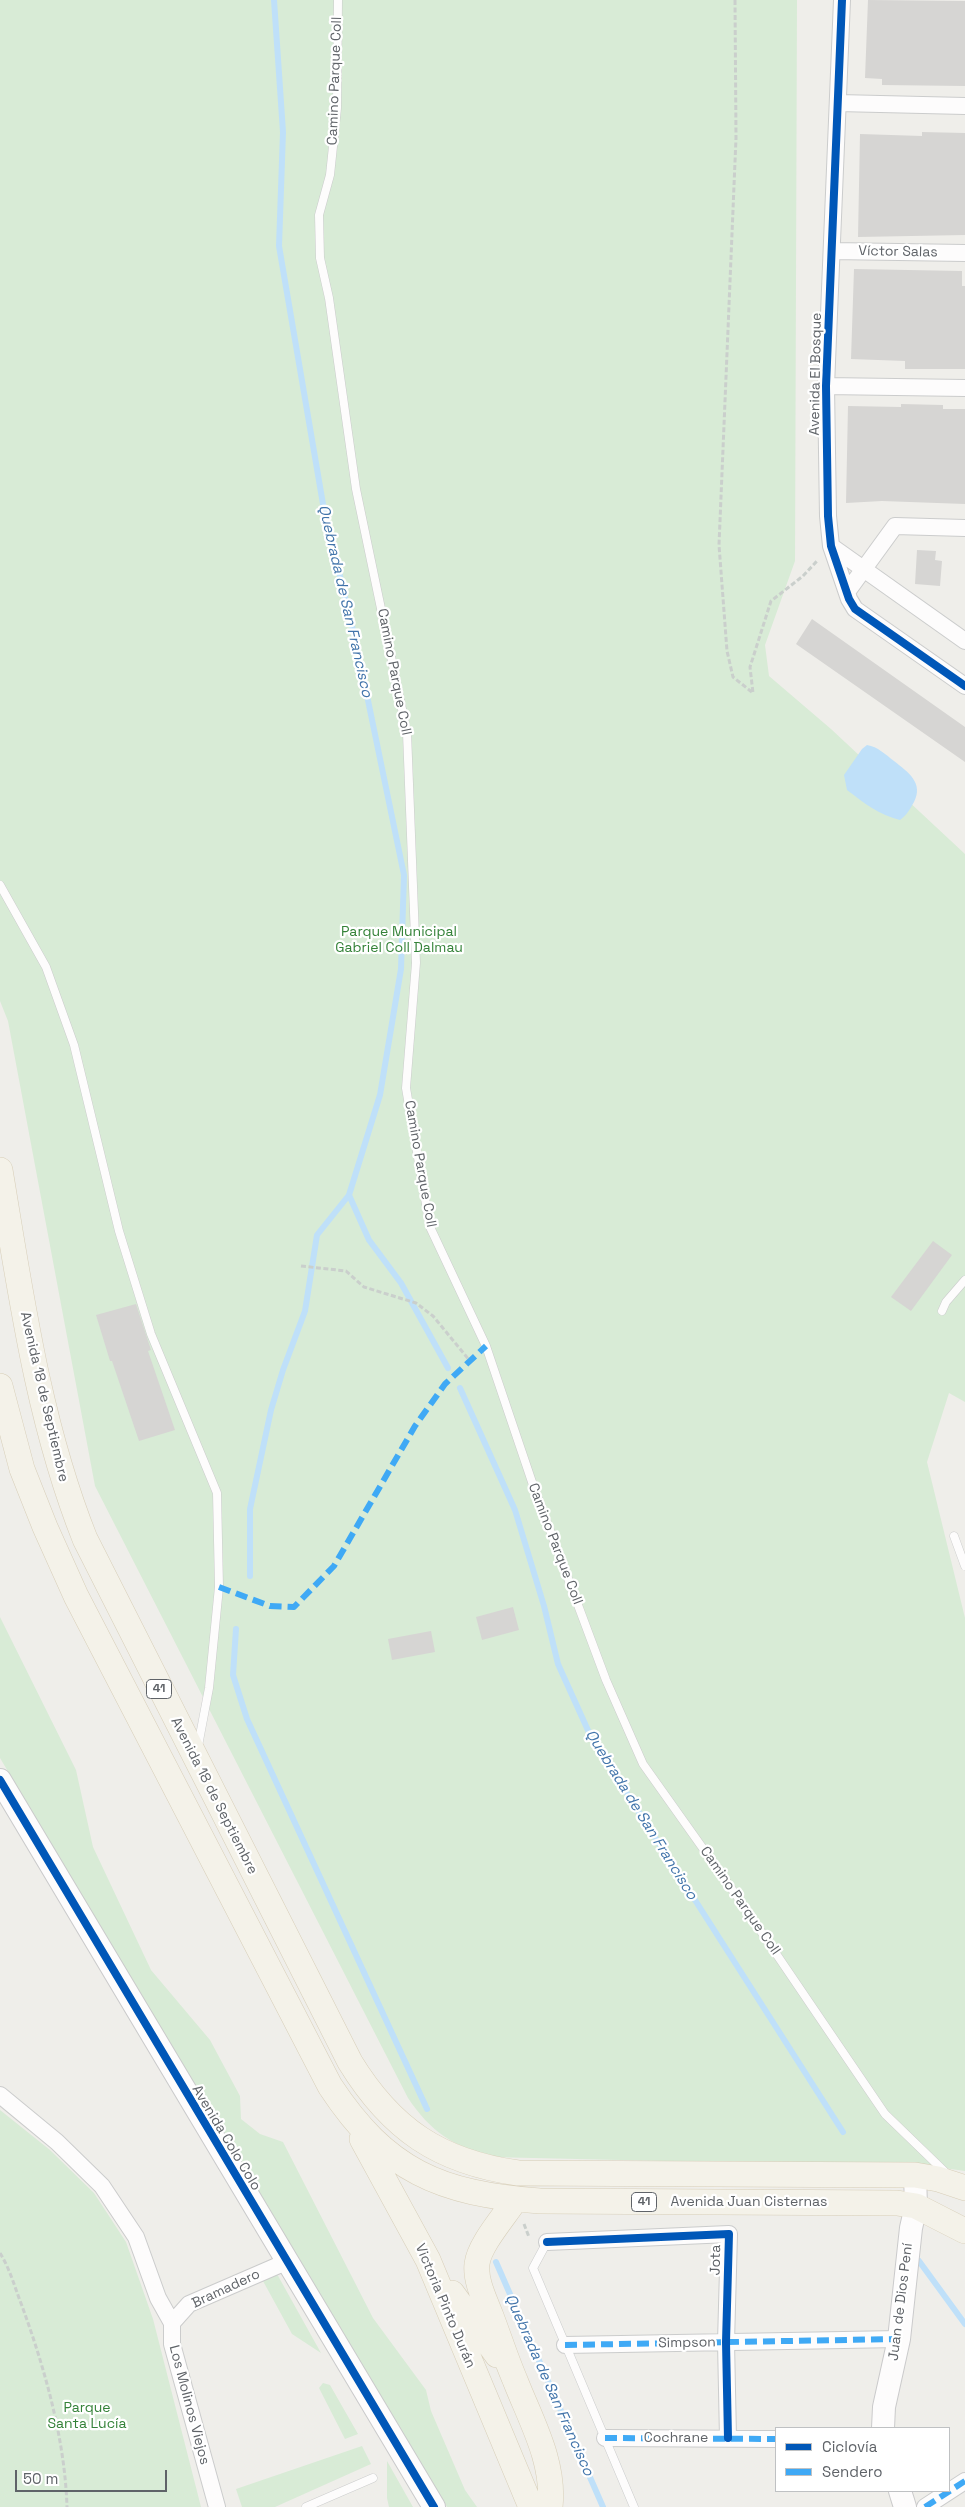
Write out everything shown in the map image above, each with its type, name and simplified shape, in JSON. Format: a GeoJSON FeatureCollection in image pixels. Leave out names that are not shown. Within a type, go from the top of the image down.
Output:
{"type":"FeatureCollection","features":[{"type":"Feature","properties":{"kind":"main road","name":"Avenida 18 de Septiembre"},"geometry":{"type":"LineString","coordinates":[[0,1170],[32,1356],[52,1443],[65,1488],[98,1568],[357,2074],[372,2096],[397,2122],[423,2142],[439,2151]]}},
{"type":"Feature","properties":{"kind":"main road","name":"41"},"geometry":{"type":"LineString","coordinates":[[0,1386],[22,1469],[44,1527],[76,1596],[293,2016],[330,2086],[346,2110]]}},
{"type":"Feature","properties":{"kind":"main road","name":"Avenida Juan Cisternas"},"geometry":{"type":"LineString","coordinates":[[346,2110],[359,2127],[385,2152],[426,2177],[470,2193],[515,2200],[876,2202],[916,2206],[965,2231]]}},
{"type":"Feature","properties":{"kind":"main road","name":"Victoria Pinto Durán"},"geometry":{"type":"LineString","coordinates":[[346,2110],[428,2260],[544,2503]]}},
{"type":"Feature","properties":{"kind":"main road","name":"Avenida Juan Cisternas"},"geometry":{"type":"LineString","coordinates":[[439,2151],[471,2164],[494,2170],[536,2174],[915,2175],[938,2179],[965,2188]]}},
{"type":"Feature","properties":{"kind":"main road"},"geometry":{"type":"LineString","coordinates":[[515,2200],[493,2234],[482,2246],[477,2265],[479,2283],[514,2378],[547,2459],[544,2503]]}},
{"type":"Feature","properties":{"kind":"main road"},"geometry":{"type":"LineString","coordinates":[[428,2260],[514,2378]]}},
{"type":"Feature","properties":{"kind":"street","name":"Avenida El Bosque"},"geometry":{"type":"LineString","coordinates":[[842,0],[826,386],[828,516],[831,546],[849,599],[855,609],[965,686]]}},
{"type":"Feature","properties":{"kind":"street"},"geometry":{"type":"LineString","coordinates":[[838,103],[965,106]]}},
{"type":"Feature","properties":{"kind":"street","name":"Víctor Salas"},"geometry":{"type":"LineString","coordinates":[[832,251],[965,253]]}},
{"type":"Feature","properties":{"kind":"street"},"geometry":{"type":"LineString","coordinates":[[826,386],[965,388]]}},
{"type":"Feature","properties":{"kind":"street"},"geometry":{"type":"LineString","coordinates":[[849,599],[847,592],[895,526],[965,528]]}},
{"type":"Feature","properties":{"kind":"street"},"geometry":{"type":"LineString","coordinates":[[831,546],[965,641]]}},
{"type":"Feature","properties":{"kind":"street","name":"Avenida Colo Colo"},"geometry":{"type":"LineString","coordinates":[[0,1780],[434,2507]]}},
{"type":"Feature","properties":{"kind":"street","name":"Los Molinos Viejos"},"geometry":{"type":"LineString","coordinates":[[0,2095],[58,2142],[102,2186],[136,2237],[158,2298],[172,2323],[172,2344],[217,2507]]}},
{"type":"Feature","properties":{"kind":"street","name":"Juan de Dios Pení"},"geometry":{"type":"LineString","coordinates":[[883,2427],[884,2407],[899,2339],[911,2228],[916,2206],[915,2175]]}},
{"type":"Feature","properties":{"kind":"street","name":"Jota"},"geometry":{"type":"LineString","coordinates":[[547,2242],[729,2234],[726,2342],[728,2438]]}},
{"type":"Feature","properties":{"kind":"street","name":"Bramadero"},"geometry":{"type":"LineString","coordinates":[[172,2323],[189,2304],[286,2262]]}},
{"type":"Feature","properties":{"kind":"street","name":"Simpson"},"geometry":{"type":"LineString","coordinates":[[565,2344],[899,2339]]}},
{"type":"Feature","properties":{"kind":"street","name":"Cochrane"},"geometry":{"type":"LineString","coordinates":[[605,2438],[775,2439]]}},
{"type":"Feature","properties":{"kind":"street"},"geometry":{"type":"LineString","coordinates":[[950,2491],[965,2481]]}},
{"type":"Feature","properties":{"kind":"street"},"geometry":{"type":"LineString","coordinates":[[900,2492],[905,2507]]}},
{"type":"Feature","properties":{"kind":"street"},"geometry":{"type":"LineString","coordinates":[[926,2507],[948,2492]]}},
{"type":"Feature","properties":{"kind":"lane","name":"Camino Parque Coll"},"geometry":{"type":"LineString","coordinates":[[338,0],[337,108],[330,175],[318,215],[320,258],[329,298],[356,489],[407,733],[416,963],[406,1088],[430,1228],[486,1346],[538,1500],[606,1680],[644,1764],[741,1902],[885,2114],[943,2171],[965,2188]]}},
{"type":"Feature","properties":{"kind":"lane"},"geometry":{"type":"LineString","coordinates":[[0,885],[46,967],[74,1045],[119,1231],[151,1334],[217,1493],[219,1587],[209,1688],[196,1761]]}},
{"type":"Feature","properties":{"kind":"lane"},"geometry":{"type":"LineString","coordinates":[[942,1311],[946,1302],[965,1280]]}},
{"type":"Feature","properties":{"kind":"lane"},"geometry":{"type":"LineString","coordinates":[[954,1536],[965,1566]]}},
{"type":"Feature","properties":{"kind":"lane"},"geometry":{"type":"LineString","coordinates":[[547,2242],[533,2268],[634,2507]]}},
{"type":"Feature","properties":{"kind":"lane"},"geometry":{"type":"LineString","coordinates":[[306,2507],[374,2478]]}},
{"type":"Feature","properties":{"kind":"path"},"geometry":{"type":"LineString","coordinates":[[735,0],[736,138],[719,546],[727,651],[733,677],[753,693],[750,667],[771,601],[803,576],[831,546]]}},
{"type":"Feature","properties":{"kind":"path"},"geometry":{"type":"LineString","coordinates":[[301,1266],[346,1271],[364,1287],[416,1303],[434,1316],[470,1361]]}},
{"type":"Feature","properties":{"kind":"path"},"geometry":{"type":"LineString","coordinates":[[0,2253],[7,2264],[33,2336],[66,2473],[67,2507]]}},
{"type":"Feature","properties":{"kind":"green space","name":"Parque Municipal Gabriel Coll Dalmau"},"geometry":{"type":"Polygon","coordinates":[[[0,0],[797,0],[795,561],[765,645],[769,676],[831,729],[965,854],[965,1402],[949,1393],[927,1462],[965,1618],[965,2171],[902,2162],[708,2162],[490,2157],[443,2136],[425,2120],[408,2098],[95,1486],[8,1021],[0,1001],[0,0]]]}},
{"type":"Feature","properties":{"kind":"green space"},"geometry":{"type":"Polygon","coordinates":[[[0,1617],[76,1770],[93,1847],[151,1970],[210,2040],[240,2096],[241,2119],[260,2134],[283,2142],[373,2318],[426,2390],[431,2411],[465,2490],[477,2507],[447,2507],[0,1758],[0,1617]]]}},
{"type":"Feature","properties":{"kind":"green space","name":"Parque Santa Lucía"},"geometry":{"type":"Polygon","coordinates":[[[0,2110],[50,2150],[94,2193],[126,2242],[153,2319],[201,2507],[0,2507],[0,2110]]]}},
{"type":"Feature","properties":{"kind":"green space"},"geometry":{"type":"Polygon","coordinates":[[[277,2274],[321,2353],[292,2334],[263,2281],[277,2274]]]}},
{"type":"Feature","properties":{"kind":"green space"},"geometry":{"type":"Polygon","coordinates":[[[323,2383],[330,2385],[358,2434],[345,2439],[319,2388],[323,2383]]]}},
{"type":"Feature","properties":{"kind":"green space"},"geometry":{"type":"Polygon","coordinates":[[[362,2446],[371,2464],[275,2507],[242,2507],[236,2489],[362,2446]]]}},
{"type":"Feature","properties":{"kind":"green space"},"geometry":{"type":"Polygon","coordinates":[[[387,2461],[413,2507],[389,2507],[387,2498],[387,2461]]]}},
{"type":"Feature","properties":{"kind":"water"},"geometry":{"type":"Polygon","coordinates":[[[867,745],[878,749],[888,756],[909,774],[916,784],[917,795],[914,802],[900,820],[878,812],[847,790],[844,775],[862,749],[867,745]]]}},
{"type":"Feature","properties":{"kind":"building"},"geometry":{"type":"Polygon","coordinates":[[[868,0],[965,1],[965,86],[882,85],[882,79],[865,78],[868,0]]]}},
{"type":"Feature","properties":{"kind":"building"},"geometry":{"type":"Polygon","coordinates":[[[922,132],[965,133],[965,235],[858,237],[860,134],[922,136],[922,132]]]}},
{"type":"Feature","properties":{"kind":"building"},"geometry":{"type":"Polygon","coordinates":[[[854,269],[962,271],[962,286],[965,286],[965,369],[905,369],[905,361],[851,359],[854,269]]]}},
{"type":"Feature","properties":{"kind":"building"},"geometry":{"type":"Polygon","coordinates":[[[901,404],[943,405],[943,409],[965,409],[965,504],[882,501],[846,503],[848,406],[901,407],[901,404]]]}},
{"type":"Feature","properties":{"kind":"building"},"geometry":{"type":"Polygon","coordinates":[[[917,550],[936,551],[935,560],[942,561],[940,586],[915,584],[917,550]]]}},
{"type":"Feature","properties":{"kind":"building"},"geometry":{"type":"Polygon","coordinates":[[[812,619],[965,727],[965,762],[796,644],[812,619]]]}},
{"type":"Feature","properties":{"kind":"building"},"geometry":{"type":"Polygon","coordinates":[[[933,1241],[952,1255],[911,1311],[891,1297],[933,1241]]]}},
{"type":"Feature","properties":{"kind":"building"},"geometry":{"type":"Polygon","coordinates":[[[136,1304],[151,1350],[148,1351],[175,1430],[139,1441],[112,1361],[110,1361],[96,1315],[136,1304]]]}},
{"type":"Feature","properties":{"kind":"building"},"geometry":{"type":"Polygon","coordinates":[[[513,1607],[519,1630],[482,1640],[476,1617],[513,1607]]]}},
{"type":"Feature","properties":{"kind":"building"},"geometry":{"type":"Polygon","coordinates":[[[431,1631],[435,1652],[392,1660],[388,1639],[431,1631]]]}},
{"type":"Feature","properties":{"kind":"waterway","name":"Quebrada de San Francisco"},"geometry":{"type":"LineString","coordinates":[[250,1576],[250,1509],[271,1410],[283,1370],[305,1311],[317,1235],[349,1195],[380,1095],[401,969],[404,875],[357,647],[324,510],[279,246],[283,132],[274,0]]}},
{"type":"Feature","properties":{"kind":"waterway","name":"Quebrada de San Francisco"},"geometry":{"type":"LineString","coordinates":[[349,1195],[369,1240],[401,1283],[448,1368]]}},
{"type":"Feature","properties":{"kind":"waterway","name":"Quebrada de San Francisco"},"geometry":{"type":"LineString","coordinates":[[460,1388],[515,1510],[544,1606],[558,1664],[591,1737],[843,2132]]}},
{"type":"Feature","properties":{"kind":"waterway","name":"Quebrada de San Francisco"},"geometry":{"type":"LineString","coordinates":[[236,1629],[233,1675],[247,1719],[427,2109]]}},
{"type":"Feature","properties":{"kind":"waterway","name":"Quebrada de San Francisco"},"geometry":{"type":"LineString","coordinates":[[919,2261],[965,2324]]}},
{"type":"Feature","properties":{"kind":"waterway","name":"Quebrada de San Francisco"},"geometry":{"type":"LineString","coordinates":[[496,2262],[603,2507]]}},
{"type":"Feature","properties":{"kind":"marked path"},"geometry":{"type":"LineString","coordinates":[[219,1587],[270,1606],[294,1607],[334,1566],[415,1426],[445,1384],[486,1346]]}},
{"type":"Feature","properties":{"kind":"marked path"},"geometry":{"type":"LineString","coordinates":[[565,2345],[899,2339]]}},
{"type":"Feature","properties":{"kind":"marked path"},"geometry":{"type":"LineString","coordinates":[[605,2438],[775,2439]]}},
{"type":"Feature","properties":{"kind":"marked path"},"geometry":{"type":"LineString","coordinates":[[950,2491],[965,2481]]}},
{"type":"Feature","properties":{"kind":"marked path"},"geometry":{"type":"LineString","coordinates":[[925,2507],[948,2492]]}},
{"type":"Feature","properties":{"kind":"cycle path"},"geometry":{"type":"LineString","coordinates":[[842,0],[826,386],[828,516],[831,546],[849,599],[855,609],[965,686]]}},
{"type":"Feature","properties":{"kind":"cycle path"},"geometry":{"type":"LineString","coordinates":[[0,1780],[434,2507]]}},
{"type":"Feature","properties":{"kind":"cycle path"},"geometry":{"type":"LineString","coordinates":[[547,2242],[729,2234],[726,2342],[728,2438]]}}]}
